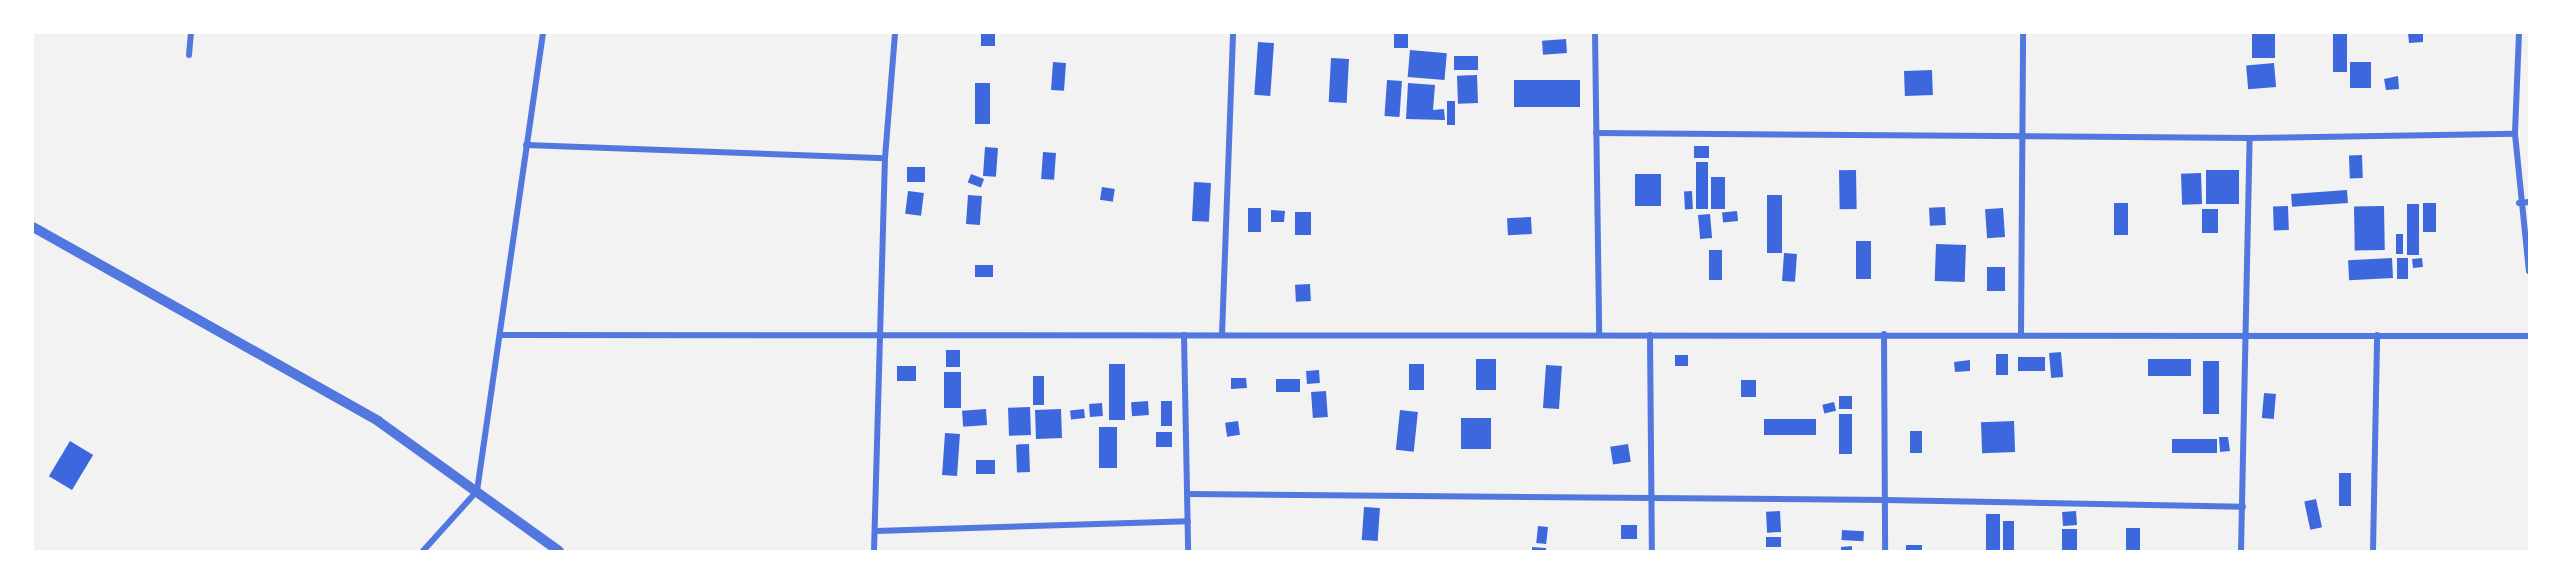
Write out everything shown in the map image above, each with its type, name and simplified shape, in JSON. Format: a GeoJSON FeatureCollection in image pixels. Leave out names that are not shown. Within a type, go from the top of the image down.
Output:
{"type":"FeatureCollection","features":[{"type":"Feature","properties":{"kind":"street"},"geometry":{"type":"LineString","coordinates":[[189,55],[191,33]]}},
{"type":"Feature","properties":{"kind":"street"},"geometry":{"type":"LineString","coordinates":[[423,551],[477,491],[502,335],[543,33]]}},
{"type":"Feature","properties":{"kind":"street"},"geometry":{"type":"LineString","coordinates":[[874,551],[885,158],[894,33]]}},
{"type":"Feature","properties":{"kind":"street"},"geometry":{"type":"LineString","coordinates":[[1222,335],[1233,33]]}},
{"type":"Feature","properties":{"kind":"street"},"geometry":{"type":"LineString","coordinates":[[1595,33],[1599,335]]}},
{"type":"Feature","properties":{"kind":"street"},"geometry":{"type":"LineString","coordinates":[[2021,334],[2023,33]]}},
{"type":"Feature","properties":{"kind":"street"},"geometry":{"type":"LineString","coordinates":[[2519,33],[2515,134],[2520,203],[2529,271]]}},
{"type":"Feature","properties":{"kind":"street"},"geometry":{"type":"LineString","coordinates":[[1596,133],[2250,138],[2515,134]]}},
{"type":"Feature","properties":{"kind":"street"},"geometry":{"type":"LineString","coordinates":[[2241,551],[2248,333],[2250,138]]}},
{"type":"Feature","properties":{"kind":"street"},"geometry":{"type":"LineString","coordinates":[[526,145],[885,158]]}},
{"type":"Feature","properties":{"kind":"street"},"geometry":{"type":"LineString","coordinates":[[2520,203],[2529,202]]}},
{"type":"Feature","properties":{"kind":"street"},"geometry":{"type":"LineString","coordinates":[[33,227],[378,421],[559,551]]}},
{"type":"Feature","properties":{"kind":"street"},"geometry":{"type":"LineString","coordinates":[[502,335],[2248,333],[2529,336]]}},
{"type":"Feature","properties":{"kind":"street"},"geometry":{"type":"LineString","coordinates":[[1884,334],[1885,551]]}},
{"type":"Feature","properties":{"kind":"street"},"geometry":{"type":"LineString","coordinates":[[2373,551],[2377,334]]}},
{"type":"Feature","properties":{"kind":"street"},"geometry":{"type":"LineString","coordinates":[[1184,335],[1188,551]]}},
{"type":"Feature","properties":{"kind":"street"},"geometry":{"type":"LineString","coordinates":[[1650,335],[1652,551]]}},
{"type":"Feature","properties":{"kind":"street"},"geometry":{"type":"LineString","coordinates":[[1187,494],[1885,500],[2243,507]]}},
{"type":"Feature","properties":{"kind":"street"},"geometry":{"type":"LineString","coordinates":[[876,531],[1188,521]]}},
{"type":"Feature","properties":{"kind":"building"},"geometry":{"type":"Polygon","coordinates":[[[981,33],[995,33],[995,46],[981,46],[981,33]]]}},
{"type":"Feature","properties":{"kind":"building"},"geometry":{"type":"Polygon","coordinates":[[[1394,33],[1408,33],[1408,48],[1394,48],[1394,33]]]}},
{"type":"Feature","properties":{"kind":"building"},"geometry":{"type":"Polygon","coordinates":[[[2252,33],[2275,33],[2275,58],[2252,58],[2252,33]]]}},
{"type":"Feature","properties":{"kind":"building"},"geometry":{"type":"Polygon","coordinates":[[[2333,33],[2347,33],[2347,72],[2333,72],[2333,33]]]}},
{"type":"Feature","properties":{"kind":"building"},"geometry":{"type":"Polygon","coordinates":[[[2408,33],[2423,33],[2423,42],[2409,43],[2408,33]]]}},
{"type":"Feature","properties":{"kind":"building"},"geometry":{"type":"Polygon","coordinates":[[[1566,39],[1567,53],[1543,55],[1542,41],[1566,39]]]}},
{"type":"Feature","properties":{"kind":"building"},"geometry":{"type":"Polygon","coordinates":[[[1258,42],[1274,43],[1270,96],[1254,95],[1258,42]]]}},
{"type":"Feature","properties":{"kind":"building"},"geometry":{"type":"Polygon","coordinates":[[[1410,50],[1447,53],[1445,80],[1408,77],[1410,50]]]}},
{"type":"Feature","properties":{"kind":"building"},"geometry":{"type":"Polygon","coordinates":[[[1454,56],[1478,56],[1478,70],[1454,70],[1454,56]]]}},
{"type":"Feature","properties":{"kind":"building"},"geometry":{"type":"Polygon","coordinates":[[[1331,58],[1349,59],[1347,103],[1329,102],[1331,58]]]}},
{"type":"Feature","properties":{"kind":"building"},"geometry":{"type":"Polygon","coordinates":[[[1053,62],[1066,63],[1064,91],[1051,90],[1053,62]]]}},
{"type":"Feature","properties":{"kind":"building"},"geometry":{"type":"Polygon","coordinates":[[[2350,62],[2371,62],[2371,88],[2350,88],[2350,62]]]}},
{"type":"Feature","properties":{"kind":"building"},"geometry":{"type":"Polygon","coordinates":[[[2274,63],[2276,87],[2248,89],[2246,65],[2274,63]]]}},
{"type":"Feature","properties":{"kind":"building"},"geometry":{"type":"Polygon","coordinates":[[[1932,70],[1933,95],[1905,96],[1904,71],[1932,70]]]}},
{"type":"Feature","properties":{"kind":"building"},"geometry":{"type":"Polygon","coordinates":[[[1477,75],[1478,103],[1458,104],[1457,76],[1477,75]]]}},
{"type":"Feature","properties":{"kind":"building"},"geometry":{"type":"Polygon","coordinates":[[[2398,76],[2399,89],[2386,90],[2384,79],[2398,76]]]}},
{"type":"Feature","properties":{"kind":"building"},"geometry":{"type":"Polygon","coordinates":[[[1387,80],[1402,81],[1399,117],[1384,116],[1387,80]]]}},
{"type":"Feature","properties":{"kind":"building"},"geometry":{"type":"Polygon","coordinates":[[[1514,80],[1580,80],[1580,107],[1514,107],[1514,80]]]}},
{"type":"Feature","properties":{"kind":"building"},"geometry":{"type":"Polygon","coordinates":[[[975,83],[990,83],[990,124],[975,124],[975,83]]]}},
{"type":"Feature","properties":{"kind":"building"},"geometry":{"type":"Polygon","coordinates":[[[1408,83],[1435,85],[1433,110],[1444,109],[1445,120],[1406,119],[1408,83]]]}},
{"type":"Feature","properties":{"kind":"building"},"geometry":{"type":"Polygon","coordinates":[[[1447,101],[1455,101],[1455,125],[1447,125],[1447,101]]]}},
{"type":"Feature","properties":{"kind":"building"},"geometry":{"type":"Polygon","coordinates":[[[1694,146],[1709,146],[1709,158],[1694,158],[1694,146]]]}},
{"type":"Feature","properties":{"kind":"building"},"geometry":{"type":"Polygon","coordinates":[[[985,147],[998,148],[996,177],[983,176],[985,147]]]}},
{"type":"Feature","properties":{"kind":"building"},"geometry":{"type":"Polygon","coordinates":[[[1043,152],[1056,153],[1054,180],[1041,179],[1043,152]]]}},
{"type":"Feature","properties":{"kind":"building"},"geometry":{"type":"Polygon","coordinates":[[[2349,155],[2362,155],[2363,178],[2350,178],[2349,155]]]}},
{"type":"Feature","properties":{"kind":"building"},"geometry":{"type":"Polygon","coordinates":[[[1696,162],[1708,162],[1708,209],[1696,209],[1696,162]]]}},
{"type":"Feature","properties":{"kind":"building"},"geometry":{"type":"Polygon","coordinates":[[[907,167],[925,167],[925,182],[907,182],[907,167]]]}},
{"type":"Feature","properties":{"kind":"building"},"geometry":{"type":"Polygon","coordinates":[[[1839,170],[1856,170],[1857,209],[1840,209],[1839,170]]]}},
{"type":"Feature","properties":{"kind":"building"},"geometry":{"type":"Polygon","coordinates":[[[2206,170],[2239,170],[2239,204],[2206,204],[2206,170]]]}},
{"type":"Feature","properties":{"kind":"building"},"geometry":{"type":"Polygon","coordinates":[[[2201,173],[2202,204],[2182,205],[2181,174],[2201,173]]]}},
{"type":"Feature","properties":{"kind":"building"},"geometry":{"type":"Polygon","coordinates":[[[971,174],[984,179],[981,187],[968,182],[971,174]]]}},
{"type":"Feature","properties":{"kind":"building"},"geometry":{"type":"Polygon","coordinates":[[[1635,174],[1661,174],[1661,206],[1635,206],[1635,174]]]}},
{"type":"Feature","properties":{"kind":"building"},"geometry":{"type":"Polygon","coordinates":[[[1711,177],[1725,177],[1725,209],[1711,209],[1711,177]]]}},
{"type":"Feature","properties":{"kind":"building"},"geometry":{"type":"Polygon","coordinates":[[[1194,182],[1211,183],[1209,222],[1192,221],[1194,182]]]}},
{"type":"Feature","properties":{"kind":"building"},"geometry":{"type":"Polygon","coordinates":[[[1102,187],[1115,189],[1113,202],[1100,200],[1102,187]]]}},
{"type":"Feature","properties":{"kind":"building"},"geometry":{"type":"Polygon","coordinates":[[[2347,190],[2348,203],[2292,207],[2291,194],[2347,190]]]}},
{"type":"Feature","properties":{"kind":"building"},"geometry":{"type":"Polygon","coordinates":[[[908,191],[924,193],[921,216],[905,214],[908,191]]]}},
{"type":"Feature","properties":{"kind":"building"},"geometry":{"type":"Polygon","coordinates":[[[1684,191],[1692,191],[1693,209],[1685,209],[1684,191]]]}},
{"type":"Feature","properties":{"kind":"building"},"geometry":{"type":"Polygon","coordinates":[[[968,195],[982,196],[980,225],[966,224],[968,195]]]}},
{"type":"Feature","properties":{"kind":"building"},"geometry":{"type":"Polygon","coordinates":[[[1767,195],[1782,195],[1782,253],[1767,253],[1767,195]]]}},
{"type":"Feature","properties":{"kind":"building"},"geometry":{"type":"Polygon","coordinates":[[[2114,203],[2128,203],[2128,235],[2114,235],[2114,203]]]}},
{"type":"Feature","properties":{"kind":"building"},"geometry":{"type":"Polygon","coordinates":[[[2423,203],[2436,203],[2436,232],[2423,232],[2423,203]]]}},
{"type":"Feature","properties":{"kind":"building"},"geometry":{"type":"Polygon","coordinates":[[[2407,204],[2419,204],[2419,255],[2407,255],[2407,204]]]}},
{"type":"Feature","properties":{"kind":"building"},"geometry":{"type":"Polygon","coordinates":[[[2288,206],[2289,230],[2274,231],[2273,207],[2288,206]]]}},
{"type":"Feature","properties":{"kind":"building"},"geometry":{"type":"Polygon","coordinates":[[[2384,206],[2385,250],[2355,251],[2354,207],[2384,206]]]}},
{"type":"Feature","properties":{"kind":"building"},"geometry":{"type":"Polygon","coordinates":[[[1945,207],[1946,225],[1930,226],[1929,208],[1945,207]]]}},
{"type":"Feature","properties":{"kind":"building"},"geometry":{"type":"Polygon","coordinates":[[[1248,208],[1261,208],[1261,232],[1248,232],[1248,208]]]}},
{"type":"Feature","properties":{"kind":"building"},"geometry":{"type":"Polygon","coordinates":[[[2003,208],[2005,237],[1987,238],[1985,209],[2003,208]]]}},
{"type":"Feature","properties":{"kind":"building"},"geometry":{"type":"Polygon","coordinates":[[[2202,209],[2218,209],[2218,233],[2202,233],[2202,209]]]}},
{"type":"Feature","properties":{"kind":"building"},"geometry":{"type":"Polygon","coordinates":[[[1271,210],[1285,211],[1284,222],[1271,222],[1271,210]]]}},
{"type":"Feature","properties":{"kind":"building"},"geometry":{"type":"Polygon","coordinates":[[[1737,211],[1738,221],[1723,223],[1722,213],[1737,211]]]}},
{"type":"Feature","properties":{"kind":"building"},"geometry":{"type":"Polygon","coordinates":[[[1295,212],[1311,212],[1311,235],[1295,235],[1295,212]]]}},
{"type":"Feature","properties":{"kind":"building"},"geometry":{"type":"Polygon","coordinates":[[[1710,214],[1712,238],[1700,239],[1698,215],[1710,214]]]}},
{"type":"Feature","properties":{"kind":"building"},"geometry":{"type":"Polygon","coordinates":[[[1531,217],[1532,234],[1508,235],[1507,218],[1531,217]]]}},
{"type":"Feature","properties":{"kind":"building"},"geometry":{"type":"Polygon","coordinates":[[[2396,234],[2403,234],[2403,254],[2396,254],[2396,234]]]}},
{"type":"Feature","properties":{"kind":"building"},"geometry":{"type":"Polygon","coordinates":[[[1856,241],[1871,241],[1871,279],[1856,279],[1856,241]]]}},
{"type":"Feature","properties":{"kind":"building"},"geometry":{"type":"Polygon","coordinates":[[[1936,244],[1966,245],[1965,282],[1935,281],[1936,244]]]}},
{"type":"Feature","properties":{"kind":"building"},"geometry":{"type":"Polygon","coordinates":[[[1709,250],[1722,250],[1722,280],[1709,280],[1709,250]]]}},
{"type":"Feature","properties":{"kind":"building"},"geometry":{"type":"Polygon","coordinates":[[[1784,253],[1797,254],[1795,282],[1782,281],[1784,253]]]}},
{"type":"Feature","properties":{"kind":"building"},"geometry":{"type":"Polygon","coordinates":[[[2392,258],[2393,278],[2349,280],[2348,260],[2392,258]]]}},
{"type":"Feature","properties":{"kind":"building"},"geometry":{"type":"Polygon","coordinates":[[[2397,258],[2408,258],[2408,279],[2397,279],[2397,258]]]}},
{"type":"Feature","properties":{"kind":"building"},"geometry":{"type":"Polygon","coordinates":[[[2422,258],[2423,267],[2413,268],[2412,259],[2422,258]]]}},
{"type":"Feature","properties":{"kind":"building"},"geometry":{"type":"Polygon","coordinates":[[[975,265],[993,265],[993,277],[975,277],[975,265]]]}},
{"type":"Feature","properties":{"kind":"building"},"geometry":{"type":"Polygon","coordinates":[[[1987,267],[2005,267],[2005,291],[1987,291],[1987,267]]]}},
{"type":"Feature","properties":{"kind":"building"},"geometry":{"type":"Polygon","coordinates":[[[1310,284],[1311,301],[1296,302],[1295,285],[1310,284]]]}},
{"type":"Feature","properties":{"kind":"building"},"geometry":{"type":"Polygon","coordinates":[[[946,350],[960,350],[960,367],[946,367],[946,350]]]}},
{"type":"Feature","properties":{"kind":"building"},"geometry":{"type":"Polygon","coordinates":[[[2061,352],[2063,377],[2051,378],[2049,353],[2061,352]]]}},
{"type":"Feature","properties":{"kind":"building"},"geometry":{"type":"Polygon","coordinates":[[[1996,354],[2008,354],[2008,375],[1996,375],[1996,354]]]}},
{"type":"Feature","properties":{"kind":"building"},"geometry":{"type":"Polygon","coordinates":[[[1675,355],[1688,355],[1688,366],[1675,366],[1675,355]]]}},
{"type":"Feature","properties":{"kind":"building"},"geometry":{"type":"Polygon","coordinates":[[[2018,357],[2045,357],[2045,371],[2018,371],[2018,357]]]}},
{"type":"Feature","properties":{"kind":"building"},"geometry":{"type":"Polygon","coordinates":[[[1476,359],[1496,359],[1496,390],[1476,390],[1476,359]]]}},
{"type":"Feature","properties":{"kind":"building"},"geometry":{"type":"Polygon","coordinates":[[[2148,359],[2191,359],[2191,376],[2148,376],[2148,359]]]}},
{"type":"Feature","properties":{"kind":"building"},"geometry":{"type":"Polygon","coordinates":[[[1970,360],[1970,371],[1955,372],[1954,362],[1970,360]]]}},
{"type":"Feature","properties":{"kind":"building"},"geometry":{"type":"Polygon","coordinates":[[[2203,361],[2219,361],[2219,414],[2203,414],[2203,361]]]}},
{"type":"Feature","properties":{"kind":"building"},"geometry":{"type":"Polygon","coordinates":[[[1109,364],[1125,364],[1125,420],[1109,420],[1109,364]]]}},
{"type":"Feature","properties":{"kind":"building"},"geometry":{"type":"Polygon","coordinates":[[[1409,364],[1424,364],[1424,390],[1409,390],[1409,364]]]}},
{"type":"Feature","properties":{"kind":"building"},"geometry":{"type":"Polygon","coordinates":[[[1546,365],[1562,366],[1559,409],[1543,408],[1546,365]]]}},
{"type":"Feature","properties":{"kind":"building"},"geometry":{"type":"Polygon","coordinates":[[[897,366],[916,366],[916,381],[897,381],[897,366]]]}},
{"type":"Feature","properties":{"kind":"building"},"geometry":{"type":"Polygon","coordinates":[[[1319,370],[1320,383],[1307,384],[1306,371],[1319,370]]]}},
{"type":"Feature","properties":{"kind":"building"},"geometry":{"type":"Polygon","coordinates":[[[944,372],[961,372],[961,408],[944,408],[944,372]]]}},
{"type":"Feature","properties":{"kind":"building"},"geometry":{"type":"Polygon","coordinates":[[[1033,376],[1044,376],[1044,405],[1033,405],[1033,376]]]}},
{"type":"Feature","properties":{"kind":"building"},"geometry":{"type":"Polygon","coordinates":[[[1231,378],[1246,378],[1247,388],[1231,389],[1231,378]]]}},
{"type":"Feature","properties":{"kind":"building"},"geometry":{"type":"Polygon","coordinates":[[[1276,379],[1300,379],[1300,392],[1276,392],[1276,379]]]}},
{"type":"Feature","properties":{"kind":"building"},"geometry":{"type":"Polygon","coordinates":[[[1741,380],[1756,380],[1756,397],[1741,397],[1741,380]]]}},
{"type":"Feature","properties":{"kind":"building"},"geometry":{"type":"Polygon","coordinates":[[[1326,391],[1328,417],[1313,418],[1311,392],[1326,391]]]}},
{"type":"Feature","properties":{"kind":"building"},"geometry":{"type":"Polygon","coordinates":[[[2264,393],[2276,394],[2274,419],[2262,418],[2264,393]]]}},
{"type":"Feature","properties":{"kind":"building"},"geometry":{"type":"Polygon","coordinates":[[[1839,396],[1852,396],[1852,409],[1839,409],[1839,396]]]}},
{"type":"Feature","properties":{"kind":"building"},"geometry":{"type":"Polygon","coordinates":[[[1148,401],[1149,415],[1132,416],[1131,402],[1148,401]]]}},
{"type":"Feature","properties":{"kind":"building"},"geometry":{"type":"Polygon","coordinates":[[[1161,401],[1172,401],[1172,426],[1161,426],[1161,401]]]}},
{"type":"Feature","properties":{"kind":"building"},"geometry":{"type":"Polygon","coordinates":[[[1834,402],[1836,411],[1824,413],[1822,405],[1834,402]]]}},
{"type":"Feature","properties":{"kind":"building"},"geometry":{"type":"Polygon","coordinates":[[[1102,403],[1103,416],[1090,417],[1089,404],[1102,403]]]}},
{"type":"Feature","properties":{"kind":"building"},"geometry":{"type":"Polygon","coordinates":[[[1030,407],[1031,435],[1009,436],[1008,408],[1030,407]]]}},
{"type":"Feature","properties":{"kind":"building"},"geometry":{"type":"Polygon","coordinates":[[[986,409],[987,425],[963,427],[962,411],[986,409]]]}},
{"type":"Feature","properties":{"kind":"building"},"geometry":{"type":"Polygon","coordinates":[[[1061,409],[1062,438],[1036,439],[1035,410],[1061,409]]]}},
{"type":"Feature","properties":{"kind":"building"},"geometry":{"type":"Polygon","coordinates":[[[1084,409],[1085,418],[1071,419],[1070,410],[1084,409]]]}},
{"type":"Feature","properties":{"kind":"building"},"geometry":{"type":"Polygon","coordinates":[[[1400,410],[1418,412],[1414,452],[1396,450],[1400,410]]]}},
{"type":"Feature","properties":{"kind":"building"},"geometry":{"type":"Polygon","coordinates":[[[1839,414],[1852,414],[1852,454],[1839,454],[1839,414]]]}},
{"type":"Feature","properties":{"kind":"building"},"geometry":{"type":"Polygon","coordinates":[[[1461,418],[1491,418],[1491,449],[1461,449],[1461,418]]]}},
{"type":"Feature","properties":{"kind":"building"},"geometry":{"type":"Polygon","coordinates":[[[1764,419],[1816,419],[1816,435],[1764,435],[1764,419]]]}},
{"type":"Feature","properties":{"kind":"building"},"geometry":{"type":"Polygon","coordinates":[[[1238,421],[1240,435],[1227,437],[1225,423],[1238,421]]]}},
{"type":"Feature","properties":{"kind":"building"},"geometry":{"type":"Polygon","coordinates":[[[2014,421],[2015,452],[1982,453],[1981,422],[2014,421]]]}},
{"type":"Feature","properties":{"kind":"building"},"geometry":{"type":"Polygon","coordinates":[[[1099,427],[1117,427],[1117,468],[1099,468],[1099,427]]]}},
{"type":"Feature","properties":{"kind":"building"},"geometry":{"type":"Polygon","coordinates":[[[1910,431],[1922,431],[1922,453],[1910,453],[1910,431]]]}},
{"type":"Feature","properties":{"kind":"building"},"geometry":{"type":"Polygon","coordinates":[[[1156,432],[1172,432],[1172,447],[1156,447],[1156,432]]]}},
{"type":"Feature","properties":{"kind":"building"},"geometry":{"type":"Polygon","coordinates":[[[945,433],[960,434],[957,476],[942,475],[945,433]]]}},
{"type":"Feature","properties":{"kind":"building"},"geometry":{"type":"Polygon","coordinates":[[[2219,437],[2228,437],[2230,451],[2220,452],[2219,437]]]}},
{"type":"Feature","properties":{"kind":"building"},"geometry":{"type":"Polygon","coordinates":[[[2172,439],[2217,439],[2217,453],[2172,453],[2172,439]]]}},
{"type":"Feature","properties":{"kind":"building"},"geometry":{"type":"Polygon","coordinates":[[[70,441],[93,455],[72,490],[49,476],[70,441]]]}},
{"type":"Feature","properties":{"kind":"building"},"geometry":{"type":"Polygon","coordinates":[[[1016,444],[1029,444],[1030,472],[1017,472],[1016,444]]]}},
{"type":"Feature","properties":{"kind":"building"},"geometry":{"type":"Polygon","coordinates":[[[1628,444],[1631,462],[1613,465],[1610,447],[1628,444]]]}},
{"type":"Feature","properties":{"kind":"building"},"geometry":{"type":"Polygon","coordinates":[[[976,460],[995,460],[995,474],[976,474],[976,460]]]}},
{"type":"Feature","properties":{"kind":"building"},"geometry":{"type":"Polygon","coordinates":[[[2339,473],[2351,473],[2351,506],[2339,506],[2339,473]]]}},
{"type":"Feature","properties":{"kind":"building"},"geometry":{"type":"Polygon","coordinates":[[[2316,499],[2322,527],[2310,530],[2304,501],[2316,499]]]}},
{"type":"Feature","properties":{"kind":"building"},"geometry":{"type":"Polygon","coordinates":[[[1364,507],[1380,508],[1378,541],[1362,540],[1364,507]]]}},
{"type":"Feature","properties":{"kind":"building"},"geometry":{"type":"Polygon","coordinates":[[[1780,511],[1781,532],[1767,533],[1766,512],[1780,511]]]}},
{"type":"Feature","properties":{"kind":"building"},"geometry":{"type":"Polygon","coordinates":[[[2076,511],[2077,525],[2063,526],[2062,512],[2076,511]]]}},
{"type":"Feature","properties":{"kind":"building"},"geometry":{"type":"Polygon","coordinates":[[[1986,514],[2000,514],[2000,551],[1986,551],[1986,514]]]}},
{"type":"Feature","properties":{"kind":"building"},"geometry":{"type":"Polygon","coordinates":[[[2003,521],[2014,521],[2014,551],[2003,551],[2003,521]]]}},
{"type":"Feature","properties":{"kind":"building"},"geometry":{"type":"Polygon","coordinates":[[[1621,525],[1637,525],[1637,539],[1621,539],[1621,525]]]}},
{"type":"Feature","properties":{"kind":"building"},"geometry":{"type":"Polygon","coordinates":[[[1538,526],[1548,527],[1546,544],[1536,543],[1538,526]]]}},
{"type":"Feature","properties":{"kind":"building"},"geometry":{"type":"Polygon","coordinates":[[[2126,528],[2140,528],[2140,551],[2126,551],[2126,528]]]}},
{"type":"Feature","properties":{"kind":"building"},"geometry":{"type":"Polygon","coordinates":[[[2062,529],[2077,529],[2077,551],[2062,551],[2062,529]]]}},
{"type":"Feature","properties":{"kind":"building"},"geometry":{"type":"Polygon","coordinates":[[[1842,530],[1864,531],[1863,541],[1841,540],[1842,530]]]}},
{"type":"Feature","properties":{"kind":"building"},"geometry":{"type":"Polygon","coordinates":[[[1766,537],[1781,537],[1781,547],[1766,547],[1766,537]]]}},
{"type":"Feature","properties":{"kind":"building"},"geometry":{"type":"Polygon","coordinates":[[[1906,545],[1922,545],[1922,551],[1906,551],[1906,545]]]}},
{"type":"Feature","properties":{"kind":"building"},"geometry":{"type":"Polygon","coordinates":[[[1852,546],[1852,551],[1841,551],[1841,547],[1852,546]]]}},
{"type":"Feature","properties":{"kind":"building"},"geometry":{"type":"Polygon","coordinates":[[[1532,547],[1546,548],[1546,551],[1532,551],[1532,547]]]}}]}
